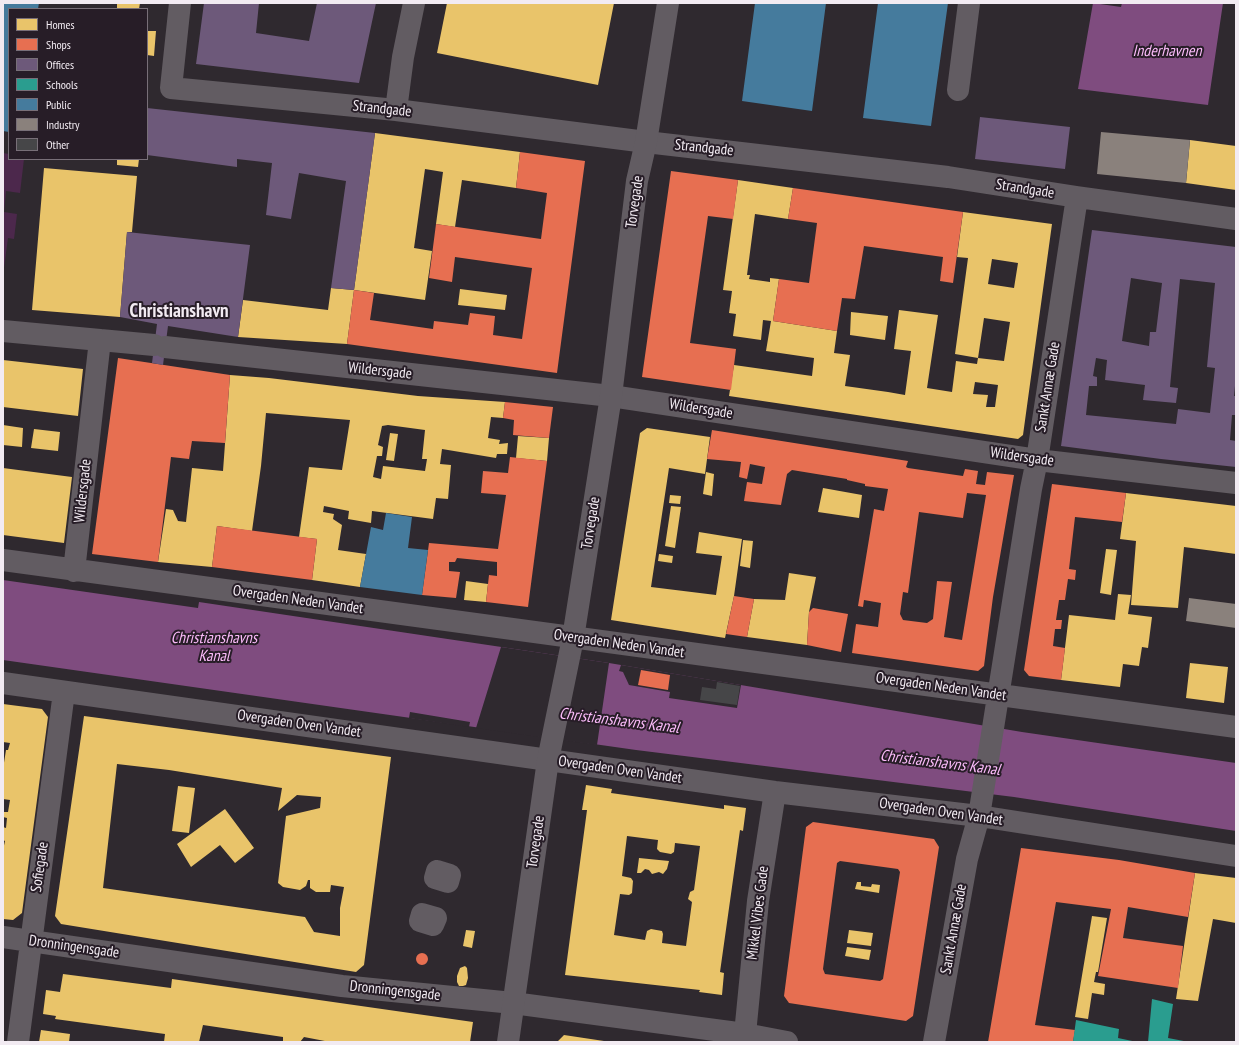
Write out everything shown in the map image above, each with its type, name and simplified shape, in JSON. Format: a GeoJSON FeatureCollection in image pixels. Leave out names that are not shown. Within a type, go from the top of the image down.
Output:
{"type":"FeatureCollection","features":[{"type":"Feature","properties":{"kind":"street","name":"Strandgade"},"geometry":{"type":"LineString","coordinates":[[180,3],[171,88],[396,110],[646,142],[948,177],[1236,219]]}},
{"type":"Feature","properties":{"kind":"street"},"geometry":{"type":"LineString","coordinates":[[396,110],[403,57],[414,3]]}},
{"type":"Feature","properties":{"kind":"street","name":"Torvegade"},"geometry":{"type":"LineString","coordinates":[[508,1042],[550,752],[572,642],[611,396],[637,181],[646,142],[668,3]]}},
{"type":"Feature","properties":{"kind":"street"},"geometry":{"type":"LineString","coordinates":[[958,90],[969,3]]}},
{"type":"Feature","properties":{"kind":"street","name":"Sankt Annæ Gade"},"geometry":{"type":"LineString","coordinates":[[934,1042],[967,859],[978,816],[999,695],[1031,489],[1038,460],[1077,197]]}},
{"type":"Feature","properties":{"kind":"street","name":"Wildersgade"},"geometry":{"type":"LineString","coordinates":[[3,331],[160,346],[611,396],[1038,460],[1236,483]]}},
{"type":"Feature","properties":{"kind":"street","name":"Wildersgade"},"geometry":{"type":"LineString","coordinates":[[74,571],[100,340]]}},
{"type":"Feature","properties":{"kind":"street","name":"Overgaden Neden Vandet"},"geometry":{"type":"LineString","coordinates":[[3,560],[572,642],[999,695],[1236,727]]}},
{"type":"Feature","properties":{"kind":"street","name":"Overgaden Oven Vandet"},"geometry":{"type":"LineString","coordinates":[[3,684],[550,752],[775,792],[978,816],[1236,856]]}},
{"type":"Feature","properties":{"kind":"street","name":"Sofiegade"},"geometry":{"type":"LineString","coordinates":[[18,1042],[30,954],[30,940],[64,692]]}},
{"type":"Feature","properties":{"kind":"street","name":"Mikkel Vibes Gade"},"geometry":{"type":"LineString","coordinates":[[745,1034],[758,901],[775,792]]}},
{"type":"Feature","properties":{"kind":"street","name":"Dronningensgade"},"geometry":{"type":"LineString","coordinates":[[3,937],[342,986],[513,1002],[745,1034],[786,1042]]}},
{"type":"Feature","properties":{"kind":"shaded area"},"geometry":{"type":"Polygon","coordinates":[[[3,153],[8,154],[8,160],[24,160],[20,193],[6,191],[4,212],[17,214],[14,239],[8,238],[3,275],[3,153]]]}},
{"type":"Feature","properties":{"kind":"water","name":"Inderhavnen"},"geometry":{"type":"Polygon","coordinates":[[[1093,3],[1121,7],[1122,3],[1223,3],[1208,105],[1078,89],[1093,3]]]}},
{"type":"Feature","properties":{"kind":"water","name":"Christianshavns Kanal"},"geometry":{"type":"Polygon","coordinates":[[[3,580],[198,608],[199,602],[609,663],[1022,732],[1236,763],[1236,831],[1014,797],[636,750],[3,660],[3,580]]]}},
{"type":"Feature","properties":{"kind":"pier"},"geometry":{"type":"Polygon","coordinates":[[[501,647],[609,663],[597,745],[476,728],[501,647]]]}},
{"type":"Feature","properties":{"kind":"pier"},"geometry":{"type":"Polygon","coordinates":[[[621,665],[741,685],[737,708],[669,698],[670,692],[629,685],[623,672],[619,671],[621,665]]]}},
{"type":"Feature","properties":{"kind":"pier"},"geometry":{"type":"Polygon","coordinates":[[[410,712],[470,722],[469,727],[409,718],[410,712]]]}},
{"type":"Feature","properties":{"kind":"building: Homes"},"geometry":{"type":"Polygon","coordinates":[[[117,3],[140,3],[139,8],[117,8],[117,3]]]}},
{"type":"Feature","properties":{"kind":"building: Homes"},"geometry":{"type":"Polygon","coordinates":[[[447,3],[614,3],[598,85],[437,53],[447,3]]]}},
{"type":"Feature","properties":{"kind":"building: Homes"},"geometry":{"type":"Polygon","coordinates":[[[148,31],[156,31],[154,56],[148,55],[148,31]]]}},
{"type":"Feature","properties":{"kind":"building: Homes"},"geometry":{"type":"Polygon","coordinates":[[[375,133],[520,152],[516,188],[462,180],[455,227],[436,224],[443,172],[425,169],[414,248],[432,251],[425,300],[354,290],[375,133]]]}},
{"type":"Feature","properties":{"kind":"building: Homes"},"geometry":{"type":"Polygon","coordinates":[[[1190,140],[1236,146],[1236,190],[1186,183],[1190,140]]]}},
{"type":"Feature","properties":{"kind":"building: Homes"},"geometry":{"type":"Polygon","coordinates":[[[117,160],[139,160],[138,167],[117,165],[117,160]]]}},
{"type":"Feature","properties":{"kind":"building: Homes"},"geometry":{"type":"Polygon","coordinates":[[[44,168],[137,176],[132,232],[127,232],[120,317],[32,310],[44,168]]]}},
{"type":"Feature","properties":{"kind":"building: Homes"},"geometry":{"type":"Polygon","coordinates":[[[738,180],[793,188],[788,219],[755,214],[747,275],[750,275],[749,279],[770,282],[770,278],[779,279],[773,321],[837,331],[834,353],[850,355],[845,386],[905,395],[911,351],[894,349],[899,310],[938,315],[927,388],[952,392],[956,361],[977,364],[978,358],[955,354],[968,258],[957,257],[963,212],[1052,224],[1023,435],[1018,439],[729,396],[734,365],[812,376],[814,358],[766,351],[771,321],[763,320],[761,340],[733,336],[736,314],[729,313],[732,291],[723,290],[738,180]],[[992,259],[988,284],[1014,288],[1018,263],[992,259]],[[984,318],[978,358],[1004,361],[1010,322],[984,318]],[[975,382],[973,394],[988,395],[986,407],[995,407],[998,385],[975,382]]]}},
{"type":"Feature","properties":{"kind":"building: Homes"},"geometry":{"type":"Polygon","coordinates":[[[331,288],[354,290],[347,344],[238,337],[243,300],[328,310],[331,288]]]}},
{"type":"Feature","properties":{"kind":"building: Homes"},"geometry":{"type":"Polygon","coordinates":[[[460,289],[507,295],[505,310],[458,305],[460,289]]]}},
{"type":"Feature","properties":{"kind":"building: Homes"},"geometry":{"type":"Polygon","coordinates":[[[851,312],[888,316],[885,340],[850,335],[851,312]]]}},
{"type":"Feature","properties":{"kind":"building: Homes"},"geometry":{"type":"Polygon","coordinates":[[[3,360],[83,369],[78,416],[3,407],[3,360]]]}},
{"type":"Feature","properties":{"kind":"building: Homes"},"geometry":{"type":"Polygon","coordinates":[[[230,375],[269,378],[418,396],[505,402],[503,418],[491,417],[488,438],[500,440],[499,444],[508,443],[507,454],[497,454],[496,458],[442,449],[440,464],[451,465],[448,499],[436,498],[433,519],[372,511],[371,523],[348,519],[349,511],[324,506],[323,512],[334,514],[333,519],[342,525],[338,550],[366,554],[360,587],[312,580],[317,539],[299,537],[309,467],[342,470],[350,420],[266,413],[261,466],[252,531],[217,526],[212,567],[158,562],[166,509],[173,510],[178,521],[186,522],[192,468],[223,471],[230,375]],[[388,425],[382,426],[378,445],[383,447],[382,456],[377,456],[373,477],[381,479],[383,466],[425,471],[427,459],[422,459],[425,430],[388,425]]]}},
{"type":"Feature","properties":{"kind":"building: Homes"},"geometry":{"type":"Polygon","coordinates":[[[3,425],[23,428],[22,447],[3,445],[3,425]]]}},
{"type":"Feature","properties":{"kind":"building: Homes"},"geometry":{"type":"Polygon","coordinates":[[[647,428],[710,437],[705,474],[669,468],[651,587],[716,595],[722,556],[696,553],[699,532],[742,539],[734,596],[725,638],[611,620],[640,433],[647,428]]]}},
{"type":"Feature","properties":{"kind":"building: Homes"},"geometry":{"type":"Polygon","coordinates":[[[34,429],[60,432],[58,451],[31,448],[34,429]]]}},
{"type":"Feature","properties":{"kind":"building: Homes"},"geometry":{"type":"Polygon","coordinates":[[[390,433],[398,434],[394,461],[386,460],[390,433]]]}},
{"type":"Feature","properties":{"kind":"building: Homes"},"geometry":{"type":"Polygon","coordinates":[[[518,436],[549,438],[547,461],[516,458],[518,436]]]}},
{"type":"Feature","properties":{"kind":"building: Homes"},"geometry":{"type":"Polygon","coordinates":[[[3,468],[72,477],[64,543],[3,535],[3,468]]]}},
{"type":"Feature","properties":{"kind":"building: Homes"},"geometry":{"type":"Polygon","coordinates":[[[706,472],[714,474],[712,496],[703,494],[706,472]]]}},
{"type":"Feature","properties":{"kind":"building: Homes"},"geometry":{"type":"Polygon","coordinates":[[[823,488],[862,495],[859,518],[818,512],[823,488]]]}},
{"type":"Feature","properties":{"kind":"building: Homes"},"geometry":{"type":"Polygon","coordinates":[[[1126,493],[1236,506],[1236,554],[1184,547],[1178,608],[1131,605],[1136,541],[1120,539],[1126,493]]]}},
{"type":"Feature","properties":{"kind":"building: Homes"},"geometry":{"type":"Polygon","coordinates":[[[670,495],[681,496],[680,504],[669,503],[670,495]]]}},
{"type":"Feature","properties":{"kind":"building: Homes"},"geometry":{"type":"Polygon","coordinates":[[[671,506],[681,507],[675,548],[665,546],[671,506]]]}},
{"type":"Feature","properties":{"kind":"building: Homes"},"geometry":{"type":"Polygon","coordinates":[[[743,540],[753,541],[750,568],[740,566],[743,540]]]}},
{"type":"Feature","properties":{"kind":"building: Homes"},"geometry":{"type":"Polygon","coordinates":[[[1106,549],[1117,550],[1111,595],[1100,593],[1106,549]]]}},
{"type":"Feature","properties":{"kind":"building: Homes"},"geometry":{"type":"Polygon","coordinates":[[[659,554],[673,556],[672,563],[658,561],[659,554]]]}},
{"type":"Feature","properties":{"kind":"building: Homes"},"geometry":{"type":"Polygon","coordinates":[[[789,573],[816,577],[809,612],[807,645],[747,637],[754,599],[785,600],[789,573]]]}},
{"type":"Feature","properties":{"kind":"building: Homes"},"geometry":{"type":"Polygon","coordinates":[[[466,581],[488,584],[486,602],[464,600],[466,581]]]}},
{"type":"Feature","properties":{"kind":"building: Homes"},"geometry":{"type":"Polygon","coordinates":[[[1118,594],[1131,595],[1128,614],[1152,617],[1148,648],[1142,647],[1139,666],[1123,664],[1120,687],[1061,680],[1069,615],[1115,620],[1118,594]]]}},
{"type":"Feature","properties":{"kind":"building: Homes"},"geometry":{"type":"Polygon","coordinates":[[[1190,663],[1228,667],[1224,703],[1186,698],[1190,663]]]}},
{"type":"Feature","properties":{"kind":"building: Homes"},"geometry":{"type":"Polygon","coordinates":[[[3,704],[42,709],[48,717],[22,913],[13,920],[3,919],[3,850],[5,841],[3,840],[3,827],[6,828],[7,818],[3,817],[3,812],[8,812],[10,800],[3,799],[3,769],[6,750],[8,750],[10,743],[3,742],[3,704]]]}},
{"type":"Feature","properties":{"kind":"building: Homes"},"geometry":{"type":"Polygon","coordinates":[[[84,716],[391,757],[364,965],[356,972],[61,924],[55,916],[84,716]],[[117,764],[103,888],[305,917],[314,932],[340,936],[340,908],[344,887],[331,885],[330,892],[316,892],[310,888],[310,880],[308,880],[306,886],[300,890],[283,887],[278,883],[286,816],[320,808],[321,797],[297,795],[278,811],[282,788],[169,770],[117,764]]]}},
{"type":"Feature","properties":{"kind":"building: Homes"},"geometry":{"type":"Polygon","coordinates":[[[586,785],[612,789],[611,793],[724,809],[724,805],[746,808],[743,831],[740,830],[720,972],[724,973],[722,995],[699,992],[700,990],[565,975],[587,810],[582,810],[586,785]],[[627,836],[622,876],[631,878],[633,881],[632,893],[629,895],[620,894],[614,935],[645,940],[647,931],[651,929],[662,931],[662,943],[686,946],[692,902],[688,899],[690,892],[694,890],[700,846],[675,843],[674,852],[671,854],[660,852],[657,849],[658,840],[627,836]]]}},
{"type":"Feature","properties":{"kind":"building: Homes"},"geometry":{"type":"Polygon","coordinates":[[[178,786],[195,788],[189,833],[172,831],[178,786]]]}},
{"type":"Feature","properties":{"kind":"building: Homes"},"geometry":{"type":"Polygon","coordinates":[[[225,809],[254,848],[235,863],[220,845],[191,867],[177,844],[225,809]]]}},
{"type":"Feature","properties":{"kind":"building: Homes"},"geometry":{"type":"Polygon","coordinates":[[[639,858],[669,861],[667,869],[663,874],[659,872],[652,874],[649,870],[645,869],[641,873],[637,873],[639,858]]]}},
{"type":"Feature","properties":{"kind":"building: Homes"},"geometry":{"type":"Polygon","coordinates":[[[1195,873],[1236,878],[1236,923],[1213,919],[1198,1001],[1176,999],[1195,873]]]}},
{"type":"Feature","properties":{"kind":"building: Homes"},"geometry":{"type":"Polygon","coordinates":[[[857,882],[861,882],[861,886],[871,887],[872,884],[880,885],[879,893],[855,889],[857,882]]]}},
{"type":"Feature","properties":{"kind":"building: Homes"},"geometry":{"type":"Polygon","coordinates":[[[1092,916],[1107,918],[1098,972],[1096,972],[1094,982],[1105,984],[1104,995],[1092,993],[1088,1019],[1075,1017],[1092,916]]]}},
{"type":"Feature","properties":{"kind":"building: Homes"},"geometry":{"type":"Polygon","coordinates":[[[466,930],[475,931],[472,948],[463,946],[466,930]]]}},
{"type":"Feature","properties":{"kind":"building: Homes"},"geometry":{"type":"Polygon","coordinates":[[[849,930],[873,933],[871,946],[847,943],[849,930]]]}},
{"type":"Feature","properties":{"kind":"building: Homes"},"geometry":{"type":"Polygon","coordinates":[[[847,947],[871,950],[869,960],[845,956],[847,947]]]}},
{"type":"Feature","properties":{"kind":"building: Homes"},"geometry":{"type":"Polygon","coordinates":[[[465,966],[467,968],[468,978],[466,985],[459,986],[457,976],[460,968],[465,966]]]}},
{"type":"Feature","properties":{"kind":"building: Homes"},"geometry":{"type":"Polygon","coordinates":[[[63,974],[171,988],[172,979],[473,1022],[470,1042],[330,1042],[304,1037],[300,1042],[283,1042],[283,1037],[203,1025],[199,1042],[164,1042],[165,1034],[55,1019],[56,1016],[43,1014],[46,990],[60,992],[63,974]]]}},
{"type":"Feature","properties":{"kind":"building: Homes"},"geometry":{"type":"Polygon","coordinates":[[[41,1030],[70,1034],[69,1042],[39,1042],[41,1030]]]}},
{"type":"Feature","properties":{"kind":"building: Homes"},"geometry":{"type":"Polygon","coordinates":[[[564,1035],[604,1041],[604,1042],[557,1042],[564,1035]]]}},
{"type":"Feature","properties":{"kind":"building: Shops"},"geometry":{"type":"Polygon","coordinates":[[[520,152],[585,161],[557,373],[347,344],[354,290],[374,293],[370,320],[433,329],[434,321],[468,325],[470,313],[495,316],[493,335],[522,339],[532,268],[455,257],[452,282],[429,278],[436,224],[541,239],[547,193],[516,188],[520,152]]]}},
{"type":"Feature","properties":{"kind":"building: Shops"},"geometry":{"type":"Polygon","coordinates":[[[671,171],[738,180],[733,219],[708,216],[690,343],[736,349],[731,390],[642,377],[671,171]]]}},
{"type":"Feature","properties":{"kind":"building: Shops"},"geometry":{"type":"Polygon","coordinates":[[[793,188],[963,212],[953,283],[940,281],[943,257],[864,246],[855,299],[842,298],[837,331],[773,321],[779,279],[809,283],[817,223],[788,219],[793,188]]]}},
{"type":"Feature","properties":{"kind":"building: Shops"},"geometry":{"type":"Polygon","coordinates":[[[118,358],[230,375],[225,443],[192,441],[189,459],[171,457],[158,562],[92,554],[118,358]]]}},
{"type":"Feature","properties":{"kind":"building: Shops"},"geometry":{"type":"Polygon","coordinates":[[[505,402],[553,407],[549,438],[513,435],[514,420],[503,418],[505,402]]]}},
{"type":"Feature","properties":{"kind":"building: Shops"},"geometry":{"type":"Polygon","coordinates":[[[712,430],[908,461],[906,467],[908,468],[963,476],[965,469],[978,471],[976,484],[985,485],[987,472],[1014,475],[993,597],[984,666],[978,671],[852,653],[856,624],[878,627],[881,603],[864,600],[863,607],[858,606],[874,509],[884,511],[888,489],[865,486],[865,484],[847,479],[792,470],[787,474],[781,505],[744,501],[747,482],[762,484],[765,467],[750,464],[747,479],[739,477],[741,462],[707,459],[712,430]],[[967,493],[963,518],[919,512],[908,593],[903,592],[900,614],[903,620],[927,623],[933,619],[937,581],[952,582],[944,637],[962,640],[986,495],[967,493]]]}},
{"type":"Feature","properties":{"kind":"building: Shops"},"geometry":{"type":"Polygon","coordinates":[[[510,457],[547,461],[528,607],[486,602],[489,575],[497,576],[497,562],[457,558],[455,562],[449,562],[449,571],[460,572],[456,598],[422,595],[429,543],[498,549],[506,495],[481,493],[483,471],[508,473],[510,457]]]}},
{"type":"Feature","properties":{"kind":"building: Shops"},"geometry":{"type":"Polygon","coordinates":[[[1052,484],[1126,493],[1122,522],[1075,517],[1069,569],[1076,570],[1075,580],[1068,579],[1065,600],[1059,600],[1056,620],[1062,620],[1061,629],[1055,629],[1053,646],[1065,648],[1061,680],[1029,676],[1024,670],[1052,484]]]}},
{"type":"Feature","properties":{"kind":"building: Shops"},"geometry":{"type":"Polygon","coordinates":[[[217,526],[317,539],[312,580],[212,567],[217,526]]]}},
{"type":"Feature","properties":{"kind":"building: Shops"},"geometry":{"type":"Polygon","coordinates":[[[734,596],[754,599],[747,637],[726,634],[734,596]]]}},
{"type":"Feature","properties":{"kind":"building: Shops"},"geometry":{"type":"Polygon","coordinates":[[[813,608],[848,614],[841,652],[807,645],[809,612],[813,608]]]}},
{"type":"Feature","properties":{"kind":"building: Shops"},"geometry":{"type":"Polygon","coordinates":[[[641,670],[670,675],[668,690],[638,685],[641,670]]]}},
{"type":"Feature","properties":{"kind":"building: Shops"},"geometry":{"type":"Polygon","coordinates":[[[813,822],[934,839],[939,847],[913,1016],[906,1021],[789,1003],[784,996],[806,827],[813,822]],[[840,861],[837,863],[823,969],[825,974],[880,981],[883,979],[900,872],[898,869],[840,861]]]}},
{"type":"Feature","properties":{"kind":"building: Shops"},"geometry":{"type":"Polygon","coordinates":[[[1021,848],[1119,860],[1195,873],[1188,917],[1128,907],[1123,938],[1183,946],[1178,988],[1098,976],[1111,909],[1056,902],[1035,1025],[1075,1030],[1073,1042],[988,1042],[1021,848]]]}},
{"type":"Feature","properties":{"kind":"building: Shops"},"geometry":{"type":"Polygon","coordinates":[[[420,953],[424,953],[428,959],[424,965],[420,965],[416,961],[416,957],[420,953]]]}},
{"type":"Feature","properties":{"kind":"building: Offices"},"geometry":{"type":"Polygon","coordinates":[[[204,3],[259,3],[256,33],[309,41],[317,3],[376,3],[359,83],[196,64],[204,3]]]}},
{"type":"Feature","properties":{"kind":"building: Offices"},"geometry":{"type":"Polygon","coordinates":[[[148,108],[375,133],[354,290],[331,288],[346,181],[299,173],[291,219],[266,215],[272,163],[237,159],[237,167],[148,155],[148,108]]]}},
{"type":"Feature","properties":{"kind":"building: Offices"},"geometry":{"type":"Polygon","coordinates":[[[980,117],[1070,127],[1065,169],[975,159],[980,117]]]}},
{"type":"Feature","properties":{"kind":"building: Offices"},"geometry":{"type":"Polygon","coordinates":[[[1092,230],[1236,247],[1236,376],[1234,396],[1236,396],[1236,415],[1232,415],[1230,440],[1236,441],[1236,467],[1061,446],[1092,230]],[[1131,278],[1122,341],[1149,346],[1150,332],[1156,332],[1162,283],[1131,278]],[[1180,279],[1170,387],[1178,388],[1176,403],[1143,400],[1145,385],[1105,380],[1107,360],[1096,358],[1093,376],[1097,377],[1097,386],[1089,386],[1086,415],[1176,424],[1178,409],[1210,413],[1215,368],[1207,367],[1215,283],[1180,279]]]}},
{"type":"Feature","properties":{"kind":"building: Offices"},"geometry":{"type":"Polygon","coordinates":[[[127,232],[250,245],[238,337],[168,326],[163,365],[152,363],[157,324],[120,317],[127,232]]]}},
{"type":"Feature","properties":{"kind":"building: Schools"},"geometry":{"type":"Polygon","coordinates":[[[1152,999],[1173,1004],[1168,1038],[1189,1042],[1148,1042],[1152,999]]]}},
{"type":"Feature","properties":{"kind":"building: Schools"},"geometry":{"type":"Polygon","coordinates":[[[1076,1020],[1119,1029],[1118,1038],[1137,1042],[1073,1042],[1076,1020]]]}},
{"type":"Feature","properties":{"kind":"building: Public"},"geometry":{"type":"Polygon","coordinates":[[[3,3],[39,3],[38,8],[8,8],[8,132],[3,131],[3,3]]]}},
{"type":"Feature","properties":{"kind":"building: Public"},"geometry":{"type":"Polygon","coordinates":[[[755,3],[826,3],[812,111],[742,101],[755,3]]]}},
{"type":"Feature","properties":{"kind":"building: Public"},"geometry":{"type":"Polygon","coordinates":[[[878,3],[948,3],[931,126],[863,118],[878,3]]]}},
{"type":"Feature","properties":{"kind":"building: Public"},"geometry":{"type":"Polygon","coordinates":[[[386,513],[412,517],[408,548],[428,550],[422,595],[360,587],[371,527],[383,530],[386,513]]]}},
{"type":"Feature","properties":{"kind":"building: Industry"},"geometry":{"type":"Polygon","coordinates":[[[1101,132],[1190,140],[1186,183],[1097,174],[1101,132]]]}},
{"type":"Feature","properties":{"kind":"building: Industry"},"geometry":{"type":"Polygon","coordinates":[[[1189,598],[1236,604],[1236,628],[1186,621],[1189,598]]]}},
{"type":"Feature","properties":{"kind":"building: Other"},"geometry":{"type":"Polygon","coordinates":[[[717,682],[740,686],[737,705],[700,700],[702,687],[716,689],[717,682]]]}},
{"type":"Feature","properties":{"kind":"district","name":"Christianshavn"},"geometry":{"type":"Point","coordinates":[179,312]}}]}
